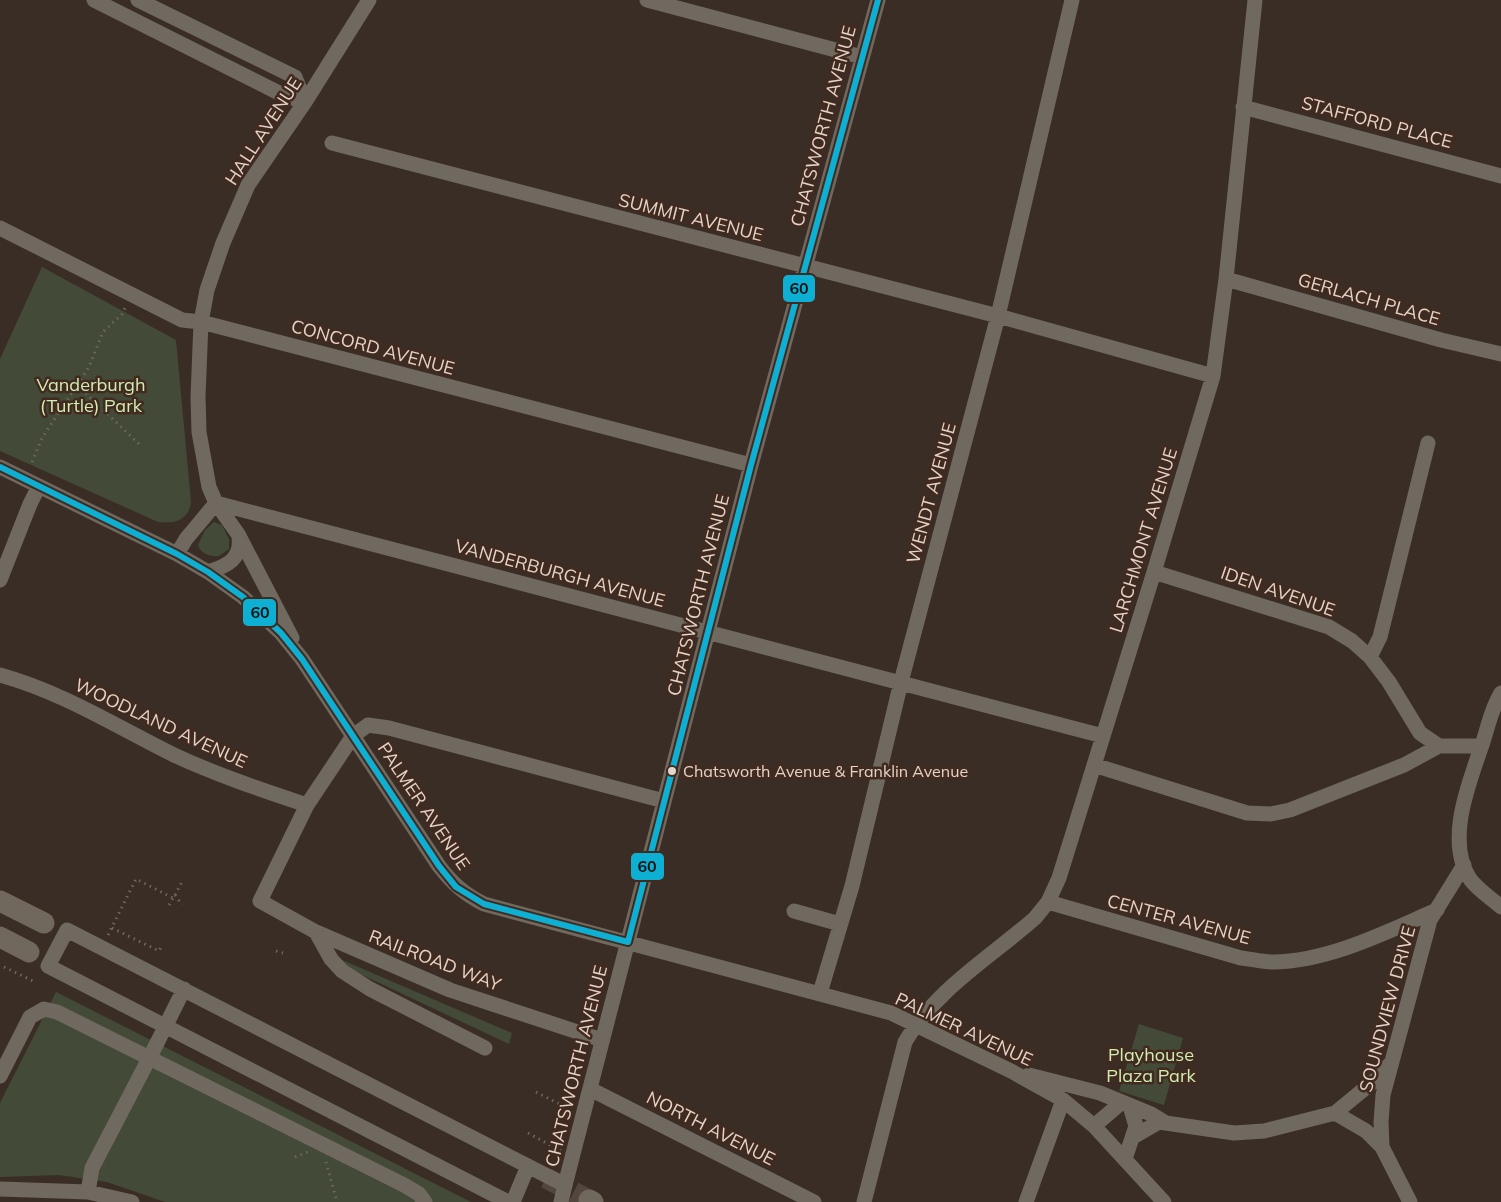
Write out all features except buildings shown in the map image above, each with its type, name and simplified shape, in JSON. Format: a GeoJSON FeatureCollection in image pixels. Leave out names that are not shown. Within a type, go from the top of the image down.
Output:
{"type":"FeatureCollection","features":[{"type":"Feature","properties":{"kind":"highway"},"geometry":{"type":"LineString","coordinates":[[0,901],[44,923]]}},
{"type":"Feature","properties":{"kind":"highway"},"geometry":{"type":"LineString","coordinates":[[0,937],[29,952]]}},
{"type":"Feature","properties":{"kind":"street"},"geometry":{"type":"LineString","coordinates":[[94,0],[283,95],[305,102]]}},
{"type":"Feature","properties":{"kind":"street"},"geometry":{"type":"LineString","coordinates":[[138,0],[295,77],[305,102]]}},
{"type":"Feature","properties":{"kind":"street","name":"HALL AVENUE"},"geometry":{"type":"LineString","coordinates":[[302,659],[238,534],[216,503],[209,487],[199,432],[201,322],[213,271],[248,185],[305,102],[369,0]]}},
{"type":"Feature","properties":{"kind":"street"},"geometry":{"type":"LineString","coordinates":[[647,0],[862,57]]}},
{"type":"Feature","properties":{"kind":"street","name":"CHATSWORTH AVENUE"},"geometry":{"type":"LineString","coordinates":[[561,1202],[710,632],[751,465],[878,0]]}},
{"type":"Feature","properties":{"kind":"street","name":"WENDT AVENUE"},"geometry":{"type":"LineString","coordinates":[[820,993],[998,316],[1072,0]]}},
{"type":"Feature","properties":{"kind":"street","name":"LARCHMONT AVENUE"},"geometry":{"type":"LineString","coordinates":[[864,1202],[905,1042],[916,1024],[941,995],[1035,918],[1048,902],[1059,879],[1213,376],[1226,279],[1255,0]]}},
{"type":"Feature","properties":{"kind":"street","name":"STAFFORD PLACE"},"geometry":{"type":"LineString","coordinates":[[1243,107],[1501,176]]}},
{"type":"Feature","properties":{"kind":"street","name":"SUMMIT AVENUE"},"geometry":{"type":"LineString","coordinates":[[332,143],[998,316],[1213,376]]}},
{"type":"Feature","properties":{"kind":"street","name":"CONCORD AVENUE"},"geometry":{"type":"LineString","coordinates":[[0,228],[182,320],[201,322],[751,465]]}},
{"type":"Feature","properties":{"kind":"street","name":"GERLACH PLACE"},"geometry":{"type":"LineString","coordinates":[[1226,279],[1441,340],[1501,354]]}},
{"type":"Feature","properties":{"kind":"street"},"geometry":{"type":"LineString","coordinates":[[1370,657],[1380,637],[1428,443]]}},
{"type":"Feature","properties":{"kind":"street","name":"PALMER AVENUE"},"geometry":{"type":"LineString","coordinates":[[0,467],[177,554],[208,572],[243,597],[281,633],[302,659],[439,866],[456,887],[484,904],[782,985],[820,993],[891,1013],[916,1024],[1011,1071],[1063,1100],[1094,1125],[1164,1202]]}},
{"type":"Feature","properties":{"kind":"street"},"geometry":{"type":"LineString","coordinates":[[0,580],[39,486]]}},
{"type":"Feature","properties":{"kind":"street"},"geometry":{"type":"LineString","coordinates":[[177,554],[186,539],[216,503]]}},
{"type":"Feature","properties":{"kind":"street","name":"VANDERBURGH AVENUE"},"geometry":{"type":"LineString","coordinates":[[216,503],[1104,736]]}},
{"type":"Feature","properties":{"kind":"street"},"geometry":{"type":"LineString","coordinates":[[208,572],[221,568],[236,557],[240,547],[238,534]]}},
{"type":"Feature","properties":{"kind":"street","name":"IDEN AVENUE"},"geometry":{"type":"LineString","coordinates":[[1154,572],[1329,627],[1352,641],[1370,657],[1389,682],[1420,733],[1439,746]]}},
{"type":"Feature","properties":{"kind":"street","name":"WOODLAND AVENUE"},"geometry":{"type":"LineString","coordinates":[[0,675],[24,681],[64,699],[177,756],[246,784],[307,805]]}},
{"type":"Feature","properties":{"kind":"street"},"geometry":{"type":"LineString","coordinates":[[1501,693],[1493,709],[1472,771],[1460,825],[1464,865],[1471,879],[1501,907]]}},
{"type":"Feature","properties":{"kind":"street"},"geometry":{"type":"LineString","coordinates":[[307,805],[353,736],[368,725],[389,728],[664,801]]}},
{"type":"Feature","properties":{"kind":"street"},"geometry":{"type":"LineString","coordinates":[[1094,765],[1247,813],[1270,814],[1290,810],[1350,788],[1404,765],[1439,746],[1481,746]]}},
{"type":"Feature","properties":{"kind":"street","name":"RAILROAD WAY"},"geometry":{"type":"LineString","coordinates":[[307,805],[260,901],[316,932],[450,990],[602,1040]]}},
{"type":"Feature","properties":{"kind":"street","name":"SOUNDVIEW DRIVE"},"geometry":{"type":"LineString","coordinates":[[1410,1202],[1382,1147],[1383,1095],[1430,920],[1464,865]]}},
{"type":"Feature","properties":{"kind":"street","name":"CENTER AVENUE"},"geometry":{"type":"LineString","coordinates":[[1048,902],[1241,958],[1272,962],[1322,955],[1437,910]]}},
{"type":"Feature","properties":{"kind":"street"},"geometry":{"type":"LineString","coordinates":[[794,911],[840,924]]}},
{"type":"Feature","properties":{"kind":"street"},"geometry":{"type":"LineString","coordinates":[[508,1202],[48,966],[67,930],[565,1185]]}},
{"type":"Feature","properties":{"kind":"street"},"geometry":{"type":"LineString","coordinates":[[316,932],[331,959],[342,972],[370,989],[485,1048]]}},
{"type":"Feature","properties":{"kind":"street"},"geometry":{"type":"LineString","coordinates":[[88,1192],[92,1168],[184,989]]}},
{"type":"Feature","properties":{"kind":"street"},"geometry":{"type":"LineString","coordinates":[[0,1076],[30,1017],[44,1009],[404,1185],[419,1194],[425,1202]]}},
{"type":"Feature","properties":{"kind":"street"},"geometry":{"type":"LineString","coordinates":[[1133,1137],[1159,1122],[1234,1133],[1264,1131],[1335,1113],[1380,1076],[1388,1068],[1395,1055]]}},
{"type":"Feature","properties":{"kind":"street"},"geometry":{"type":"LineString","coordinates":[[1011,1071],[1083,1087],[1137,1108],[1164,1122]]}},
{"type":"Feature","properties":{"kind":"street","name":"NORTH AVENUE"},"geometry":{"type":"LineString","coordinates":[[590,1089],[814,1202]]}},
{"type":"Feature","properties":{"kind":"street"},"geometry":{"type":"LineString","coordinates":[[1026,1202],[1063,1100]]}},
{"type":"Feature","properties":{"kind":"street"},"geometry":{"type":"LineString","coordinates":[[1094,1125],[1126,1104]]}},
{"type":"Feature","properties":{"kind":"street"},"geometry":{"type":"LineString","coordinates":[[1125,1159],[1136,1126],[1126,1104]]}},
{"type":"Feature","properties":{"kind":"street"},"geometry":{"type":"LineString","coordinates":[[1335,1113],[1366,1131],[1382,1147]]}},
{"type":"Feature","properties":{"kind":"street"},"geometry":{"type":"LineString","coordinates":[[513,1202],[528,1166]]}},
{"type":"Feature","properties":{"kind":"street"},"geometry":{"type":"LineString","coordinates":[[0,1189],[42,1196],[88,1192],[132,1202]]}},
{"type":"Feature","properties":{"kind":"path"},"geometry":{"type":"LineString","coordinates":[[32,462],[42,438],[94,357],[103,332],[122,314],[132,294]]}},
{"type":"Feature","properties":{"kind":"path"},"geometry":{"type":"LineString","coordinates":[[77,385],[139,444]]}},
{"type":"Feature","properties":{"kind":"path"},"geometry":{"type":"LineString","coordinates":[[161,947],[159,951],[112,928],[136,879],[174,896],[182,905]]}},
{"type":"Feature","properties":{"kind":"path"},"geometry":{"type":"LineString","coordinates":[[170,905],[183,880]]}},
{"type":"Feature","properties":{"kind":"path"},"geometry":{"type":"LineString","coordinates":[[276,951],[284,953]]}},
{"type":"Feature","properties":{"kind":"path"},"geometry":{"type":"LineString","coordinates":[[4,968],[33,981]]}},
{"type":"Feature","properties":{"kind":"path"},"geometry":{"type":"LineString","coordinates":[[536,1092],[584,1116]]}},
{"type":"Feature","properties":{"kind":"path"},"geometry":{"type":"LineString","coordinates":[[528,1133],[573,1157]]}},
{"type":"Feature","properties":{"kind":"path"},"geometry":{"type":"LineString","coordinates":[[300,1148],[317,1156]]}},
{"type":"Feature","properties":{"kind":"path"},"geometry":{"type":"LineString","coordinates":[[295,1157],[308,1152]]}},
{"type":"Feature","properties":{"kind":"path"},"geometry":{"type":"LineString","coordinates":[[325,1160],[337,1202]]}},
{"type":"Feature","properties":{"kind":"green space","name":"Vanderburgh (Turtle) Park"},"geometry":{"type":"Polygon","coordinates":[[[42,267],[176,340],[191,502],[187,513],[180,520],[158,522],[0,451],[0,359],[42,267]]]}},
{"type":"Feature","properties":{"kind":"green space"},"geometry":{"type":"Polygon","coordinates":[[[214,522],[222,525],[229,539],[229,549],[219,556],[206,554],[198,545],[205,530],[214,522]]]}},
{"type":"Feature","properties":{"kind":"green space"},"geometry":{"type":"Polygon","coordinates":[[[342,960],[512,1033],[509,1044],[341,965],[342,960]]]}},
{"type":"Feature","properties":{"kind":"green space"},"geometry":{"type":"Polygon","coordinates":[[[56,992],[471,1202],[165,1202],[107,1182],[59,1175],[0,1177],[0,1103],[56,992]]]}},
{"type":"Feature","properties":{"kind":"green space","name":"Playhouse Plaza Park"},"geometry":{"type":"Polygon","coordinates":[[[1139,1024],[1183,1038],[1164,1105],[1119,1091],[1139,1024]]]}},
{"type":"Feature","properties":{"kind":"tunnel"},"geometry":{"type":"LineString","coordinates":[[546,1178],[589,1200]]}},
{"type":"Feature","properties":{"kind":"transit line","name":"60"},"geometry":{"type":"LineString","coordinates":[[0,467],[177,554],[208,572],[243,597],[281,633],[302,659],[439,866],[456,887],[484,904],[628,942],[751,465],[878,0]]}},
{"type":"Feature","properties":{"kind":"place","name":"Chatsworth Avenue & Franklin Avenue"},"geometry":{"type":"Point","coordinates":[672,771]}}]}
